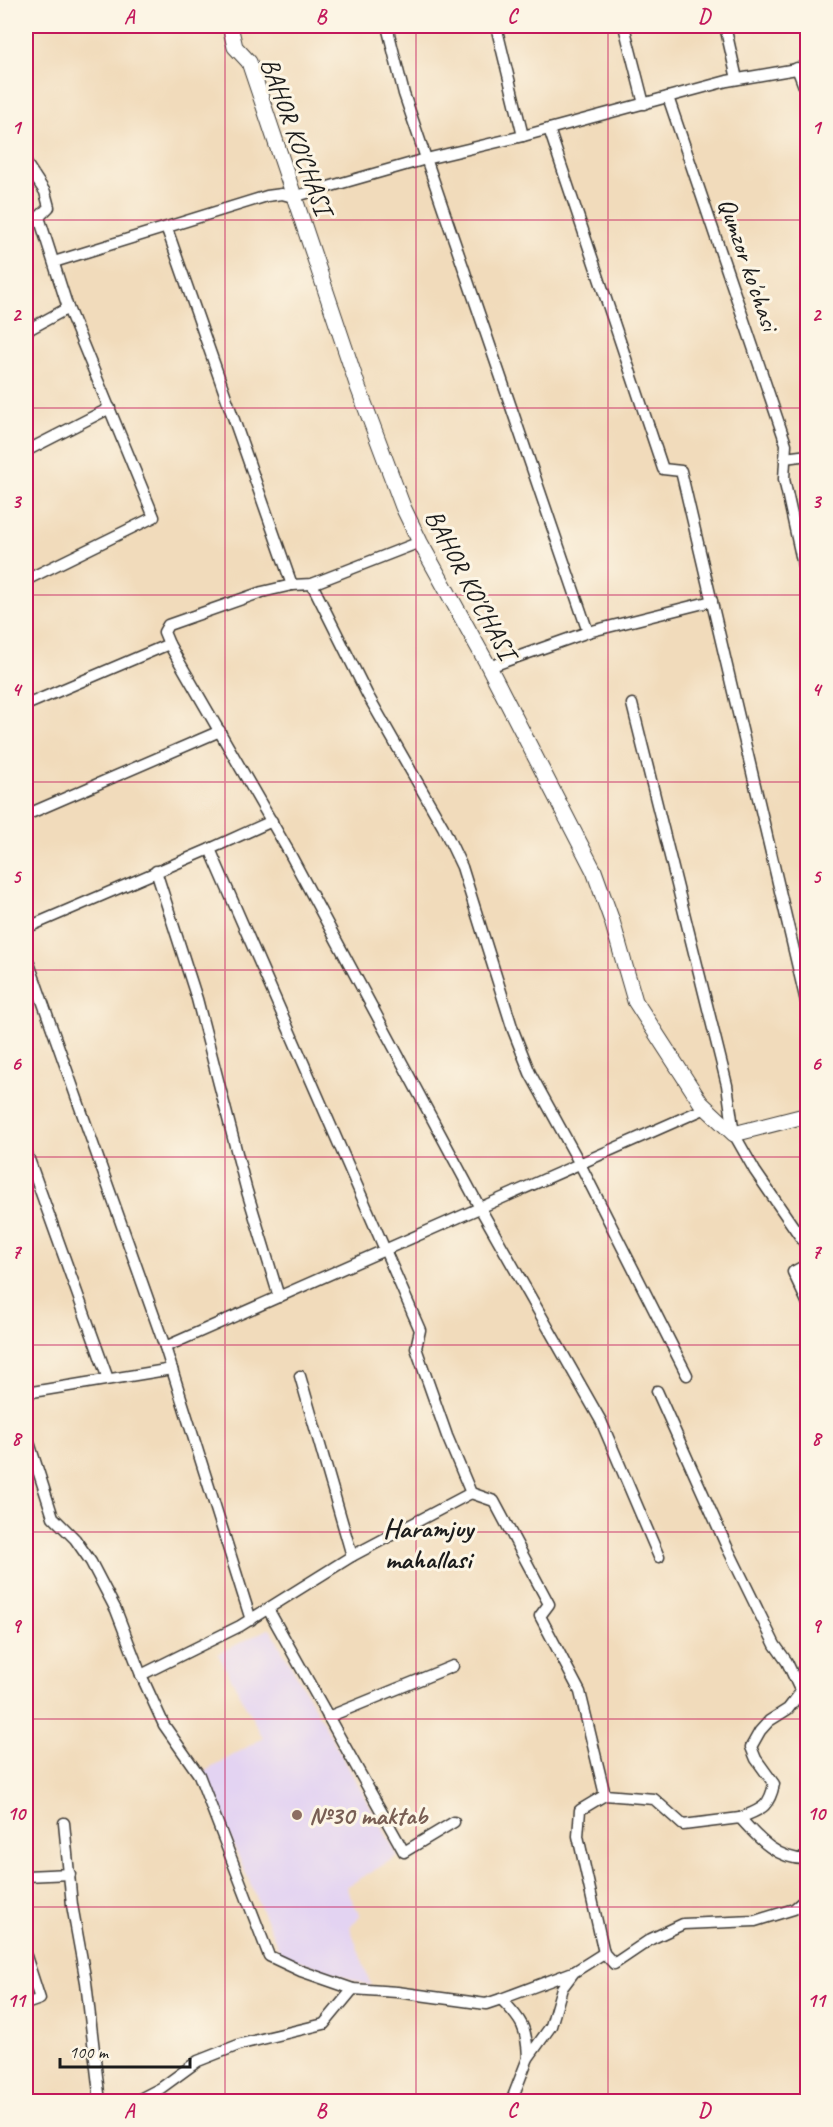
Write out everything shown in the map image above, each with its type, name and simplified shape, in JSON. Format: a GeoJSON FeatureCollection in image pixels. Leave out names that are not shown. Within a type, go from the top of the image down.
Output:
{"type":"FeatureCollection","features":[{"type":"Feature","properties":{"kind":"street","name":"BAHOR KO'CHASI"},"geometry":{"type":"LineString","coordinates":[[230,26],[235,47],[249,62],[358,387],[403,507],[489,667],[594,871],[612,921],[635,1001],[701,1103],[734,1134]]}},
{"type":"Feature","properties":{"kind":"street"},"geometry":{"type":"LineString","coordinates":[[387,26],[404,94],[588,632]]}},
{"type":"Feature","properties":{"kind":"street"},"geometry":{"type":"LineString","coordinates":[[496,26],[523,136]]}},
{"type":"Feature","properties":{"kind":"street"},"geometry":{"type":"LineString","coordinates":[[624,26],[644,104]]}},
{"type":"Feature","properties":{"kind":"street"},"geometry":{"type":"LineString","coordinates":[[725,26],[737,79]]}},
{"type":"Feature","properties":{"kind":"street"},"geometry":{"type":"LineString","coordinates":[[54,262],[167,229],[267,196],[282,194],[293,196],[426,159],[523,136],[737,79],[802,68],[807,97]]}},
{"type":"Feature","properties":{"kind":"street","name":"Qumzor ko'chasi"},"geometry":{"type":"LineString","coordinates":[[668,98],[786,444],[784,478],[807,588]]}},
{"type":"Feature","properties":{"kind":"street"},"geometry":{"type":"LineString","coordinates":[[549,129],[663,469],[681,471],[807,1010]]}},
{"type":"Feature","properties":{"kind":"street"},"geometry":{"type":"LineString","coordinates":[[26,163],[45,192],[49,207],[39,217],[26,224]]}},
{"type":"Feature","properties":{"kind":"street"},"geometry":{"type":"LineString","coordinates":[[26,580],[154,516],[68,308],[39,217]]}},
{"type":"Feature","properties":{"kind":"street"},"geometry":{"type":"LineString","coordinates":[[167,229],[292,585]]}},
{"type":"Feature","properties":{"kind":"street"},"geometry":{"type":"LineString","coordinates":[[26,331],[68,308]]}},
{"type":"Feature","properties":{"kind":"street"},"geometry":{"type":"LineString","coordinates":[[26,451],[110,408]]}},
{"type":"Feature","properties":{"kind":"street"},"geometry":{"type":"LineString","coordinates":[[785,458],[807,455]]}},
{"type":"Feature","properties":{"kind":"street"},"geometry":{"type":"LineString","coordinates":[[420,542],[312,584],[292,585],[262,592],[168,625],[164,632],[272,820],[480,1208],[601,1421],[659,1557]]}},
{"type":"Feature","properties":{"kind":"street"},"geometry":{"type":"LineString","coordinates":[[312,584],[367,694],[443,827],[462,867],[513,1030],[530,1072],[580,1164],[687,1375]]}},
{"type":"Feature","properties":{"kind":"street"},"geometry":{"type":"LineString","coordinates":[[489,667],[588,632],[712,601]]}},
{"type":"Feature","properties":{"kind":"street"},"geometry":{"type":"LineString","coordinates":[[26,705],[169,644]]}},
{"type":"Feature","properties":{"kind":"street"},"geometry":{"type":"LineString","coordinates":[[632,704],[727,1085],[734,1134],[755,1171],[807,1248]]}},
{"type":"Feature","properties":{"kind":"street"},"geometry":{"type":"LineString","coordinates":[[26,815],[220,731]]}},
{"type":"Feature","properties":{"kind":"street"},"geometry":{"type":"LineString","coordinates":[[26,928],[272,820]]}},
{"type":"Feature","properties":{"kind":"street"},"geometry":{"type":"LineString","coordinates":[[210,849],[420,1329],[416,1348],[447,1436],[471,1493],[494,1502],[549,1604],[540,1616],[580,1692],[605,1795]]}},
{"type":"Feature","properties":{"kind":"street"},"geometry":{"type":"LineString","coordinates":[[156,871],[197,999],[246,1188],[279,1297]]}},
{"type":"Feature","properties":{"kind":"street"},"geometry":{"type":"LineString","coordinates":[[26,955],[165,1347],[251,1620]]}},
{"type":"Feature","properties":{"kind":"street"},"geometry":{"type":"LineString","coordinates":[[165,1347],[706,1108]]}},
{"type":"Feature","properties":{"kind":"street"},"geometry":{"type":"LineString","coordinates":[[734,1134],[807,1115]]}},
{"type":"Feature","properties":{"kind":"street"},"geometry":{"type":"LineString","coordinates":[[26,1151],[108,1378]]}},
{"type":"Feature","properties":{"kind":"street"},"geometry":{"type":"LineString","coordinates":[[807,1263],[793,1272],[807,1304]]}},
{"type":"Feature","properties":{"kind":"street"},"geometry":{"type":"LineString","coordinates":[[26,1393],[172,1369]]}},
{"type":"Feature","properties":{"kind":"street"},"geometry":{"type":"LineString","coordinates":[[300,1376],[352,1556]]}},
{"type":"Feature","properties":{"kind":"street"},"geometry":{"type":"LineString","coordinates":[[657,1391],[732,1557],[801,1692],[788,1709],[760,1731],[751,1747],[756,1759],[774,1784],[772,1796],[764,1808],[740,1818],[683,1825],[654,1799],[605,1795],[580,1810],[578,1836],[604,1953],[614,1964],[651,1939],[682,1924],[755,1921],[794,1909],[807,1897]]}},
{"type":"Feature","properties":{"kind":"street"},"geometry":{"type":"LineString","coordinates":[[26,1433],[54,1518],[75,1539],[91,1562],[116,1610],[141,1675],[164,1725],[199,1775],[269,1956],[301,1971],[353,1989],[397,1992],[486,2004],[574,1972],[604,1953]]}},
{"type":"Feature","properties":{"kind":"street"},"geometry":{"type":"LineString","coordinates":[[141,1675],[251,1620],[352,1556],[471,1493]]}},
{"type":"Feature","properties":{"kind":"street"},"geometry":{"type":"LineString","coordinates":[[268,1609],[404,1852],[454,1822]]}},
{"type":"Feature","properties":{"kind":"street"},"geometry":{"type":"LineString","coordinates":[[328,1717],[453,1666]]}},
{"type":"Feature","properties":{"kind":"street"},"geometry":{"type":"LineString","coordinates":[[740,1818],[776,1853],[807,1859]]}},
{"type":"Feature","properties":{"kind":"street"},"geometry":{"type":"LineString","coordinates":[[64,1823],[72,1905],[86,1982],[100,2102]]}},
{"type":"Feature","properties":{"kind":"street"},"geometry":{"type":"LineString","coordinates":[[26,1876],[70,1874]]}},
{"type":"Feature","properties":{"kind":"street"},"geometry":{"type":"LineString","coordinates":[[26,1956],[39,1999],[26,2004]]}},
{"type":"Feature","properties":{"kind":"street"},"geometry":{"type":"LineString","coordinates":[[511,2102],[528,2058],[551,2026],[562,1988],[574,1972]]}},
{"type":"Feature","properties":{"kind":"street"},"geometry":{"type":"LineString","coordinates":[[134,2102],[161,2088],[198,2061],[241,2044],[324,2024],[353,1989]]}},
{"type":"Feature","properties":{"kind":"street"},"geometry":{"type":"LineString","coordinates":[[501,1999],[516,2014],[527,2035],[528,2058]]}},
{"type":"Feature","properties":{"kind":"shaded area","name":"№30 maktab"},"geometry":{"type":"Polygon","coordinates":[[[270,1628],[398,1856],[346,1887],[360,1916],[350,1927],[371,1986],[281,1954],[202,1773],[263,1738],[218,1654],[270,1628]]]}},
{"type":"Feature","properties":{"kind":"place","name":"№30 maktab"},"geometry":{"type":"Point","coordinates":[297,1815]}},
{"type":"Feature","properties":{"kind":"district","name":"Haramjuy mahallasi"},"geometry":{"type":"Point","coordinates":[428,1544]}}]}
